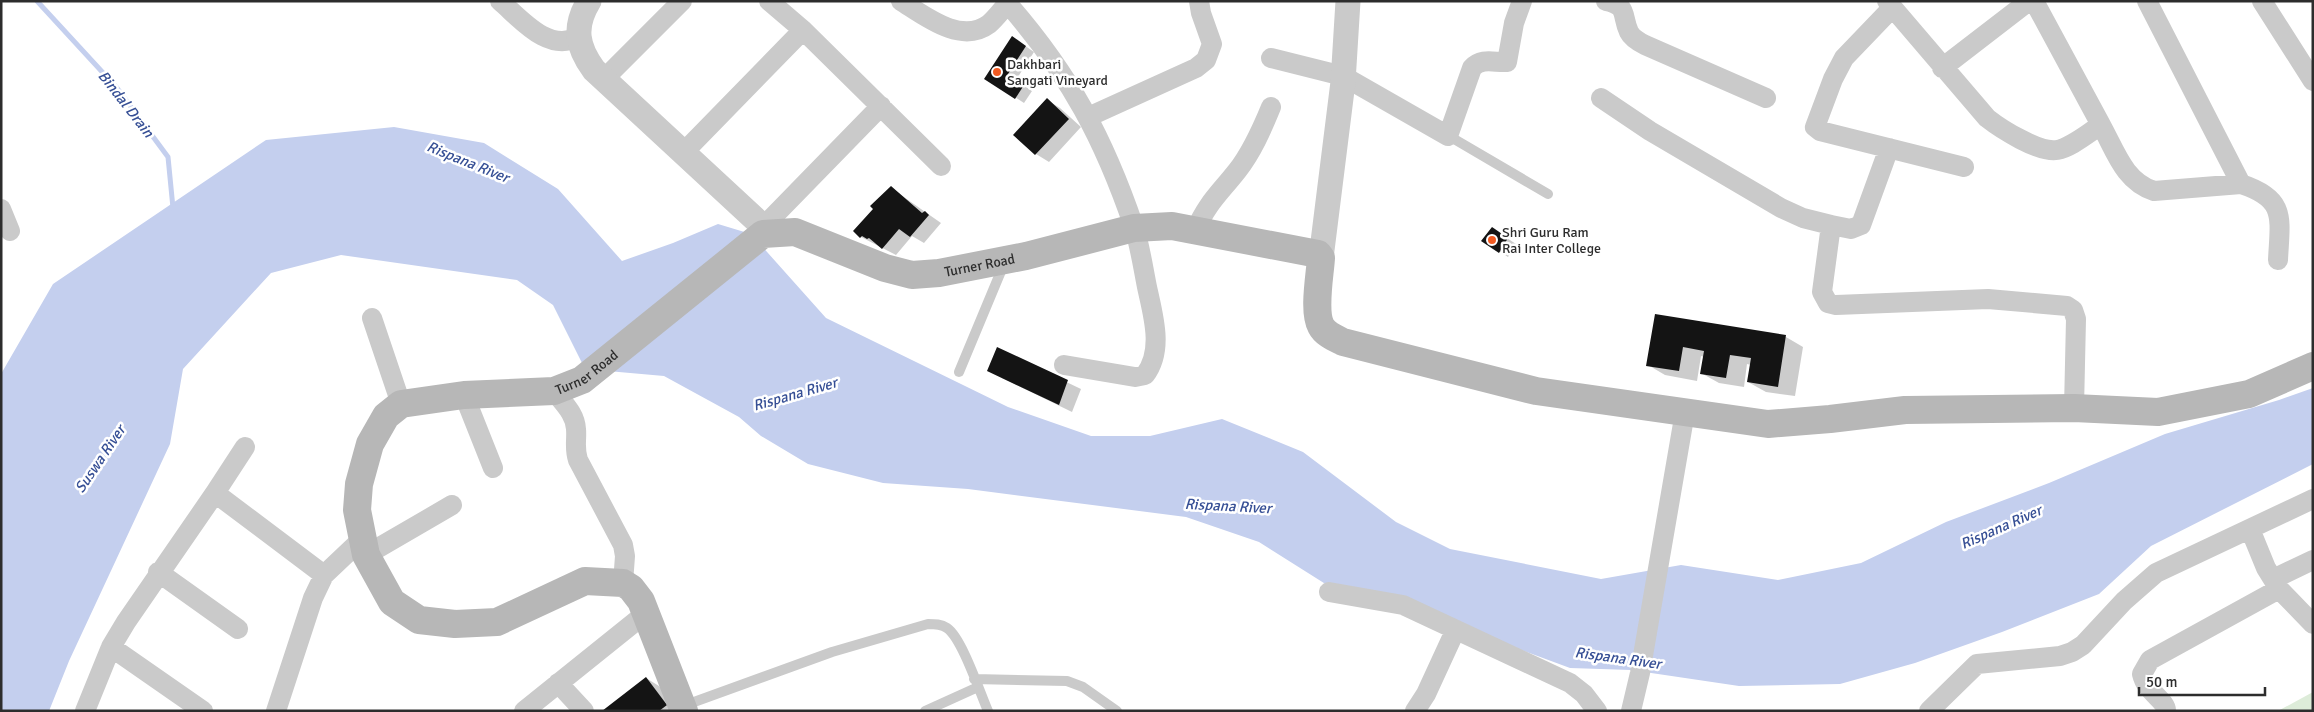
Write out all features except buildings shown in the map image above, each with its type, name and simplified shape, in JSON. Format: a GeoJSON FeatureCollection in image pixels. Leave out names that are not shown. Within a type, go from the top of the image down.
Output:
{"type":"FeatureCollection","features":[{"type":"Feature","properties":{"kind":"main road","name":"Turner Road"},"geometry":{"type":"LineString","coordinates":[[401,404],[464,395],[554,391],[582,380],[765,231],[795,232],[885,268],[912,275],[939,273],[1005,260],[1134,228],[1172,226],[1318,254],[1321,258]]}},
{"type":"Feature","properties":{"kind":"main road"},"geometry":{"type":"LineString","coordinates":[[1321,258],[1318,313],[1321,326],[1330,335],[1343,342],[1536,391],[1768,424],[1905,410],[2074,408],[2158,412],[2249,394],[2313,366]]}},
{"type":"Feature","properties":{"kind":"main road"},"geometry":{"type":"LineString","coordinates":[[401,404],[386,416],[370,444],[359,484],[357,510],[364,547],[392,602],[419,620],[446,624],[496,622],[585,581],[623,582],[636,595],[646,613],[683,709]]}},
{"type":"Feature","properties":{"kind":"street"},"geometry":{"type":"LineString","coordinates":[[500,1],[540,36],[561,42],[571,41],[578,37]]}},
{"type":"Feature","properties":{"kind":"street"},"geometry":{"type":"LineString","coordinates":[[589,1],[580,16],[578,37],[584,56],[604,79],[765,231],[881,106]]}},
{"type":"Feature","properties":{"kind":"street"},"geometry":{"type":"LineString","coordinates":[[604,79],[682,1]]}},
{"type":"Feature","properties":{"kind":"street"},"geometry":{"type":"LineString","coordinates":[[769,1],[803,30],[941,166]]}},
{"type":"Feature","properties":{"kind":"street"},"geometry":{"type":"LineString","coordinates":[[901,1],[937,23],[955,30],[969,32],[989,24],[1009,3],[1057,64],[1088,117],[1112,167],[1134,228],[1155,333],[1156,356],[1152,366],[1145,374],[1135,377],[1064,365]]}},
{"type":"Feature","properties":{"kind":"street"},"geometry":{"type":"LineString","coordinates":[[1088,117],[1196,68],[1206,60],[1212,44],[1201,13],[1199,1]]}},
{"type":"Feature","properties":{"kind":"street"},"geometry":{"type":"LineString","coordinates":[[1321,258],[1343,76],[1348,1]]}},
{"type":"Feature","properties":{"kind":"street"},"geometry":{"type":"LineString","coordinates":[[1271,58],[1343,76],[1449,136],[1475,64],[1488,60],[1507,62],[1514,23],[1522,1]]}},
{"type":"Feature","properties":{"kind":"street"},"geometry":{"type":"LineString","coordinates":[[1606,1],[1621,7],[1629,32],[1640,42],[1766,98]]}},
{"type":"Feature","properties":{"kind":"street"},"geometry":{"type":"LineString","coordinates":[[1942,68],[2029,1]]}},
{"type":"Feature","properties":{"kind":"street"},"geometry":{"type":"LineString","coordinates":[[2034,1],[2133,181],[2142,187],[2154,191],[2241,184],[2261,191],[2273,202],[2278,212],[2278,260]]}},
{"type":"Feature","properties":{"kind":"street"},"geometry":{"type":"LineString","coordinates":[[2147,1],[2241,184]]}},
{"type":"Feature","properties":{"kind":"street"},"geometry":{"type":"LineString","coordinates":[[2262,1],[2313,81]]}},
{"type":"Feature","properties":{"kind":"street"},"geometry":{"type":"LineString","coordinates":[[1964,167],[1820,131],[1815,127],[1833,79],[1844,58],[1890,5],[1942,68],[1987,118],[2003,130],[2045,148],[2056,150],[2101,125]]}},
{"type":"Feature","properties":{"kind":"street"},"geometry":{"type":"LineString","coordinates":[[683,153],[803,30]]}},
{"type":"Feature","properties":{"kind":"street"},"geometry":{"type":"LineString","coordinates":[[1600,98],[1650,131],[1781,208],[1803,218],[1851,229],[1861,225],[1888,148]]}},
{"type":"Feature","properties":{"kind":"street"},"geometry":{"type":"LineString","coordinates":[[1195,231],[1210,201],[1237,171],[1250,150],[1271,107]]}},
{"type":"Feature","properties":{"kind":"street"},"geometry":{"type":"LineString","coordinates":[[1,209],[10,231]]}},
{"type":"Feature","properties":{"kind":"street"},"geometry":{"type":"LineString","coordinates":[[1831,225],[1822,292],[1828,302],[1836,305],[1988,299],[2060,304],[2073,310],[2076,319],[2074,408]]}},
{"type":"Feature","properties":{"kind":"street"},"geometry":{"type":"LineString","coordinates":[[372,318],[401,404]]}},
{"type":"Feature","properties":{"kind":"street"},"geometry":{"type":"LineString","coordinates":[[554,391],[572,413],[576,429],[574,448],[578,460],[623,545],[625,556],[623,582]]}},
{"type":"Feature","properties":{"kind":"street"},"geometry":{"type":"LineString","coordinates":[[464,395],[493,468]]}},
{"type":"Feature","properties":{"kind":"street"},"geometry":{"type":"LineString","coordinates":[[1630,711],[1640,673],[1685,412]]}},
{"type":"Feature","properties":{"kind":"street"},"geometry":{"type":"LineString","coordinates":[[85,711],[112,647],[158,572],[215,493],[245,447]]}},
{"type":"Feature","properties":{"kind":"street"},"geometry":{"type":"LineString","coordinates":[[215,493],[324,575]]}},
{"type":"Feature","properties":{"kind":"street"},"geometry":{"type":"LineString","coordinates":[[1929,711],[1977,664],[2060,656],[2072,652],[2082,645],[2149,578],[2172,564],[2313,498]]}},
{"type":"Feature","properties":{"kind":"street"},"geometry":{"type":"LineString","coordinates":[[276,711],[312,598],[324,575],[364,547],[452,505]]}},
{"type":"Feature","properties":{"kind":"street"},"geometry":{"type":"LineString","coordinates":[[2250,529],[2276,584],[2313,624]]}},
{"type":"Feature","properties":{"kind":"street"},"geometry":{"type":"LineString","coordinates":[[2166,711],[2164,704],[2144,684],[2142,674],[2150,660],[2313,560]]}},
{"type":"Feature","properties":{"kind":"street"},"geometry":{"type":"LineString","coordinates":[[158,572],[238,629]]}},
{"type":"Feature","properties":{"kind":"street"},"geometry":{"type":"LineString","coordinates":[[1330,592],[1403,605],[1455,631],[1570,683],[1584,694],[1597,711]]}},
{"type":"Feature","properties":{"kind":"street"},"geometry":{"type":"LineString","coordinates":[[524,711],[646,613]]}},
{"type":"Feature","properties":{"kind":"street"},"geometry":{"type":"LineString","coordinates":[[1424,708],[1455,631]]}},
{"type":"Feature","properties":{"kind":"street"},"geometry":{"type":"LineString","coordinates":[[112,647],[204,711]]}},
{"type":"Feature","properties":{"kind":"street"},"geometry":{"type":"LineString","coordinates":[[558,683],[584,711]]}},
{"type":"Feature","properties":{"kind":"lane"},"geometry":{"type":"LineString","coordinates":[[1449,136],[1548,194]]}},
{"type":"Feature","properties":{"kind":"lane"},"geometry":{"type":"LineString","coordinates":[[959,372],[1005,260]]}},
{"type":"Feature","properties":{"kind":"lane"},"geometry":{"type":"LineString","coordinates":[[683,709],[832,652],[928,624],[938,624],[947,628],[953,634],[988,711]]}},
{"type":"Feature","properties":{"kind":"lane"},"geometry":{"type":"LineString","coordinates":[[925,711],[976,683],[1067,681],[1083,687],[1117,711]]}},
{"type":"Feature","properties":{"kind":"green space"},"geometry":{"type":"Polygon","coordinates":[[[2313,692],[2313,711],[2278,711],[2313,692]]]}},
{"type":"Feature","properties":{"kind":"water"},"geometry":{"type":"Polygon","coordinates":[[[394,127],[484,143],[558,189],[622,261],[673,243],[718,224],[751,234],[826,318],[1008,407],[1091,436],[1150,436],[1222,419],[1303,452],[1396,522],[1450,549],[1601,579],[1681,565],[1778,580],[1861,563],[1946,522],[2049,483],[2165,434],[2313,388],[2313,464],[2151,546],[2099,594],[2002,632],[1915,663],[1840,684],[1739,686],[1631,670],[1570,668],[1456,626],[1335,590],[1259,542],[1186,517],[968,489],[883,483],[808,464],[761,436],[739,417],[664,376],[585,369],[553,305],[517,280],[341,255],[271,273],[183,369],[170,444],[69,661],[49,711],[1,711],[1,374],[53,284],[266,140],[394,127]]]}},
{"type":"Feature","properties":{"kind":"waterway","name":"Bindal Drain"},"geometry":{"type":"LineString","coordinates":[[37,1],[117,88],[168,157],[173,208]]}},
{"type":"Feature","properties":{"kind":"place","name":"Dakhbari Sangati Vineyard"},"geometry":{"type":"Point","coordinates":[997,72]}},
{"type":"Feature","properties":{"kind":"place","name":"Shri Guru Ram Rai Inter College"},"geometry":{"type":"Point","coordinates":[1492,240]}},
{"type":"Feature","properties":{"kind":"water label","name":"Rispana River"},"geometry":{"type":"Point","coordinates":[468,162]}},
{"type":"Feature","properties":{"kind":"water label","name":"Rispana River"},"geometry":{"type":"Point","coordinates":[795,394]}},
{"type":"Feature","properties":{"kind":"water label","name":"Suswa River"},"geometry":{"type":"Point","coordinates":[100,459]}},
{"type":"Feature","properties":{"kind":"water label","name":"Rispana River"},"geometry":{"type":"Point","coordinates":[1228,506]}},
{"type":"Feature","properties":{"kind":"water label","name":"Rispana River"},"geometry":{"type":"Point","coordinates":[2001,527]}},
{"type":"Feature","properties":{"kind":"water label","name":"Rispana River"},"geometry":{"type":"Point","coordinates":[1618,658]}}]}
